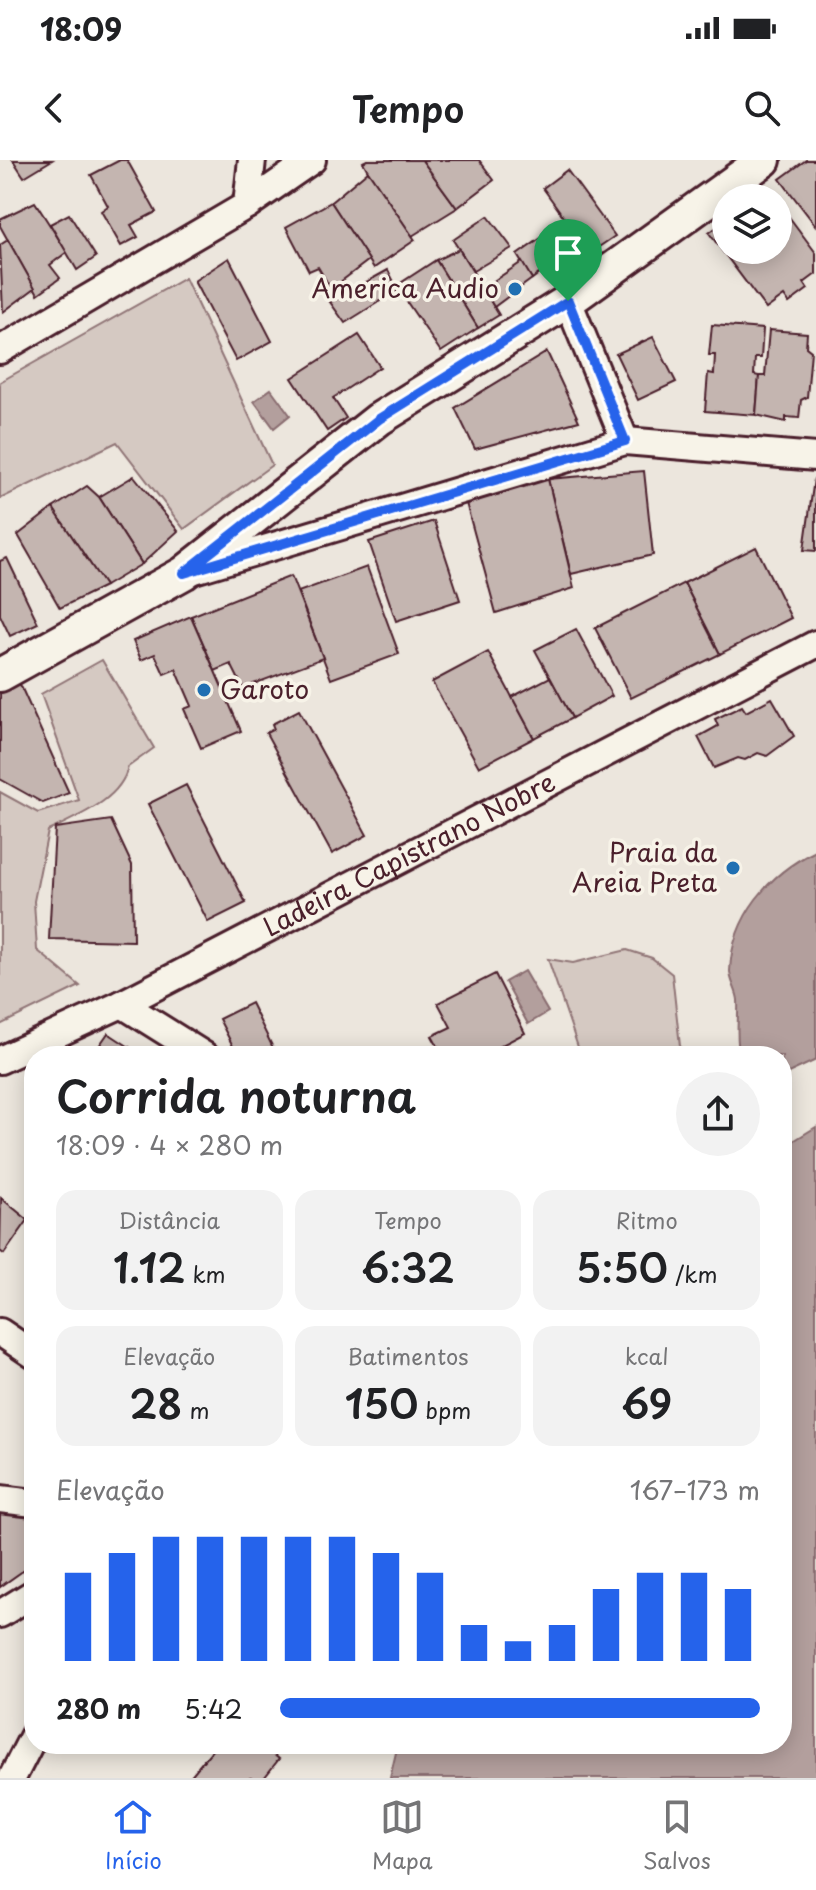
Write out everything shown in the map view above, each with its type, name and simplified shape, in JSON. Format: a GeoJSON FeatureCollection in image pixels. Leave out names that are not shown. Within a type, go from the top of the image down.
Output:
{"type":"FeatureCollection","features":[{"type":"Feature","properties":{"kind":"main road"},"geometry":{"type":"LineString","coordinates":[[0,675],[184,573],[379,419],[568,301],[764,160]]}},
{"type":"Feature","properties":{"kind":"street"},"geometry":{"type":"LineString","coordinates":[[247,205],[252,160]]}},
{"type":"Feature","properties":{"kind":"street"},"geometry":{"type":"LineString","coordinates":[[0,350],[247,205],[312,160]]}},
{"type":"Feature","properties":{"kind":"street"},"geometry":{"type":"LineString","coordinates":[[568,301],[625,441]]}},
{"type":"Feature","properties":{"kind":"street"},"geometry":{"type":"LineString","coordinates":[[184,573],[625,441],[816,457]]}},
{"type":"Feature","properties":{"kind":"street","name":"Ladeira Capistrano Nobre"},"geometry":{"type":"LineString","coordinates":[[30,1046],[122,1004],[816,644]]}},
{"type":"Feature","properties":{"kind":"street"},"geometry":{"type":"LineString","coordinates":[[122,1004],[189,1046]]}},
{"type":"Feature","properties":{"kind":"street","name":"Ladeira Capistrano Nobre"},"geometry":{"type":"LineString","coordinates":[[0,1060],[24,1049]]}},
{"type":"Feature","properties":{"kind":"street"},"geometry":{"type":"LineString","coordinates":[[0,1332],[24,1348]]}},
{"type":"Feature","properties":{"kind":"street"},"geometry":{"type":"LineString","coordinates":[[0,1499],[24,1502]]}},
{"type":"Feature","properties":{"kind":"street"},"geometry":{"type":"LineString","coordinates":[[0,1614],[24,1599]]}},
{"type":"Feature","properties":{"kind":"street"},"geometry":{"type":"LineString","coordinates":[[12,1778],[24,1754]]}},
{"type":"Feature","properties":{"kind":"shaded area"},"geometry":{"type":"Polygon","coordinates":[[[185,278],[272,465],[184,529],[117,442],[0,499],[0,382],[185,278]]]}},
{"type":"Feature","properties":{"kind":"shaded area"},"geometry":{"type":"Polygon","coordinates":[[[271,389],[290,415],[274,428],[254,401],[271,389]]]}},
{"type":"Feature","properties":{"kind":"shaded area"},"geometry":{"type":"Polygon","coordinates":[[[102,660],[154,748],[128,767],[123,779],[107,798],[48,831],[34,901],[37,950],[80,986],[0,1025],[0,792],[38,813],[79,800],[41,694],[102,660]]]}},
{"type":"Feature","properties":{"kind":"shaded area"},"geometry":{"type":"Polygon","coordinates":[[[816,851],[816,1060],[792,1071],[792,1046],[739,1046],[738,1000],[730,971],[732,951],[746,915],[769,884],[799,860],[816,851]]]}},
{"type":"Feature","properties":{"kind":"shaded area"},"geometry":{"type":"Polygon","coordinates":[[[627,950],[652,958],[672,974],[680,1046],[578,1046],[548,959],[573,963],[627,950]]]}},
{"type":"Feature","properties":{"kind":"shaded area"},"geometry":{"type":"Polygon","coordinates":[[[524,971],[548,1012],[528,1024],[505,982],[524,971]]]}},
{"type":"Feature","properties":{"kind":"shaded area"},"geometry":{"type":"Polygon","coordinates":[[[816,1127],[816,1778],[390,1778],[396,1754],[792,1754],[792,1142],[816,1127]]]}},
{"type":"Feature","properties":{"kind":"building"},"geometry":{"type":"Polygon","coordinates":[[[13,160],[52,160],[24,177],[13,160]]]}},
{"type":"Feature","properties":{"kind":"building"},"geometry":{"type":"Polygon","coordinates":[[[120,160],[127,160],[156,212],[131,225],[138,237],[121,246],[101,211],[108,206],[91,175],[120,160]]]}},
{"type":"Feature","properties":{"kind":"building"},"geometry":{"type":"Polygon","coordinates":[[[422,160],[457,208],[412,236],[368,171],[363,162],[422,160]]]}},
{"type":"Feature","properties":{"kind":"building"},"geometry":{"type":"Polygon","coordinates":[[[422,160],[479,160],[494,180],[457,208],[422,160]]]}},
{"type":"Feature","properties":{"kind":"building"},"geometry":{"type":"Polygon","coordinates":[[[806,160],[816,160],[816,226],[792,195],[792,184],[784,184],[780,179],[806,160]]]}},
{"type":"Feature","properties":{"kind":"building"},"geometry":{"type":"Polygon","coordinates":[[[567,170],[615,236],[587,255],[579,244],[563,256],[547,234],[566,220],[543,188],[567,170]]]}},
{"type":"Feature","properties":{"kind":"building"},"geometry":{"type":"Polygon","coordinates":[[[368,171],[415,240],[374,268],[331,202],[368,171]]]}},
{"type":"Feature","properties":{"kind":"building"},"geometry":{"type":"Polygon","coordinates":[[[35,202],[67,252],[50,265],[60,278],[38,294],[0,226],[0,219],[35,202]]]}},
{"type":"Feature","properties":{"kind":"building"},"geometry":{"type":"Polygon","coordinates":[[[331,202],[369,260],[331,289],[318,267],[309,271],[286,227],[331,202]]]}},
{"type":"Feature","properties":{"kind":"building"},"geometry":{"type":"Polygon","coordinates":[[[69,214],[96,257],[77,270],[50,224],[69,214]]]}},
{"type":"Feature","properties":{"kind":"building"},"geometry":{"type":"Polygon","coordinates":[[[488,216],[512,248],[473,271],[453,240],[488,216]]]}},
{"type":"Feature","properties":{"kind":"building"},"geometry":{"type":"Polygon","coordinates":[[[792,221],[816,253],[816,274],[804,283],[808,289],[789,303],[784,296],[766,309],[732,264],[792,264],[792,221]]]}},
{"type":"Feature","properties":{"kind":"building"},"geometry":{"type":"Polygon","coordinates":[[[547,234],[563,256],[532,279],[517,255],[547,234]]]}},
{"type":"Feature","properties":{"kind":"building"},"geometry":{"type":"Polygon","coordinates":[[[8,240],[35,288],[3,312],[0,245],[8,240]]]}},
{"type":"Feature","properties":{"kind":"building"},"geometry":{"type":"Polygon","coordinates":[[[459,249],[499,315],[478,328],[436,260],[459,249]]]}},
{"type":"Feature","properties":{"kind":"building"},"geometry":{"type":"Polygon","coordinates":[[[229,258],[272,341],[236,361],[194,281],[229,258]]]}},
{"type":"Feature","properties":{"kind":"building"},"geometry":{"type":"Polygon","coordinates":[[[436,260],[478,328],[441,352],[396,286],[436,260]]]}},
{"type":"Feature","properties":{"kind":"building"},"geometry":{"type":"Polygon","coordinates":[[[522,262],[532,279],[494,307],[483,288],[522,262]]]}},
{"type":"Feature","properties":{"kind":"building"},"geometry":{"type":"Polygon","coordinates":[[[388,270],[398,290],[345,323],[330,302],[388,270]]]}},
{"type":"Feature","properties":{"kind":"building"},"geometry":{"type":"Polygon","coordinates":[[[712,325],[763,329],[761,358],[755,358],[754,375],[759,376],[756,415],[705,411],[708,373],[714,374],[715,355],[709,355],[712,325]]]}},
{"type":"Feature","properties":{"kind":"building"},"geometry":{"type":"Polygon","coordinates":[[[769,330],[807,333],[806,347],[811,351],[807,397],[801,400],[799,418],[786,417],[786,422],[756,415],[759,376],[765,376],[769,330]]]}},
{"type":"Feature","properties":{"kind":"building"},"geometry":{"type":"Polygon","coordinates":[[[359,335],[380,367],[333,398],[346,418],[327,431],[292,378],[359,335]]]}},
{"type":"Feature","properties":{"kind":"building"},"geometry":{"type":"Polygon","coordinates":[[[653,337],[676,382],[638,400],[616,354],[653,337]]]}},
{"type":"Feature","properties":{"kind":"building"},"geometry":{"type":"Polygon","coordinates":[[[547,352],[579,421],[475,449],[455,408],[547,352]]]}},
{"type":"Feature","properties":{"kind":"building"},"geometry":{"type":"Polygon","coordinates":[[[644,471],[653,555],[571,574],[548,479],[644,471]]]}},
{"type":"Feature","properties":{"kind":"building"},"geometry":{"type":"Polygon","coordinates":[[[134,476],[178,531],[142,564],[99,497],[134,476]]]}},
{"type":"Feature","properties":{"kind":"building"},"geometry":{"type":"Polygon","coordinates":[[[548,479],[574,588],[496,613],[466,503],[548,479]]]}},
{"type":"Feature","properties":{"kind":"building"},"geometry":{"type":"Polygon","coordinates":[[[816,479],[816,551],[804,550],[816,479]]]}},
{"type":"Feature","properties":{"kind":"building"},"geometry":{"type":"Polygon","coordinates":[[[87,486],[99,497],[142,564],[105,586],[53,508],[87,486]]]}},
{"type":"Feature","properties":{"kind":"building"},"geometry":{"type":"Polygon","coordinates":[[[53,508],[105,586],[60,608],[18,535],[53,508]]]}},
{"type":"Feature","properties":{"kind":"building"},"geometry":{"type":"Polygon","coordinates":[[[434,521],[460,600],[396,621],[369,542],[434,521]]]}},
{"type":"Feature","properties":{"kind":"building"},"geometry":{"type":"Polygon","coordinates":[[[756,547],[791,618],[720,654],[684,583],[756,547]]]}},
{"type":"Feature","properties":{"kind":"building"},"geometry":{"type":"Polygon","coordinates":[[[7,558],[38,623],[10,636],[0,615],[0,561],[7,558]]]}},
{"type":"Feature","properties":{"kind":"building"},"geometry":{"type":"Polygon","coordinates":[[[367,567],[399,654],[331,679],[298,592],[367,567]]]}},
{"type":"Feature","properties":{"kind":"building"},"geometry":{"type":"Polygon","coordinates":[[[291,576],[323,658],[243,688],[231,664],[215,671],[191,616],[291,576]]]}},
{"type":"Feature","properties":{"kind":"building"},"geometry":{"type":"Polygon","coordinates":[[[684,583],[720,654],[631,698],[595,628],[684,583]]]}},
{"type":"Feature","properties":{"kind":"building","name":"Garoto"},"geometry":{"type":"Polygon","coordinates":[[[191,616],[241,731],[201,748],[184,709],[192,706],[176,669],[164,674],[155,654],[141,660],[133,641],[191,616]]]}},
{"type":"Feature","properties":{"kind":"building"},"geometry":{"type":"Polygon","coordinates":[[[576,629],[612,696],[572,718],[535,650],[576,629]]]}},
{"type":"Feature","properties":{"kind":"building"},"geometry":{"type":"Polygon","coordinates":[[[488,652],[534,738],[479,767],[432,682],[488,652]]]}},
{"type":"Feature","properties":{"kind":"building"},"geometry":{"type":"Polygon","coordinates":[[[550,677],[572,718],[534,738],[512,697],[550,677]]]}},
{"type":"Feature","properties":{"kind":"building"},"geometry":{"type":"Polygon","coordinates":[[[19,682],[69,793],[43,803],[0,779],[0,691],[19,682]]]}},
{"type":"Feature","properties":{"kind":"building"},"geometry":{"type":"Polygon","coordinates":[[[772,698],[794,736],[767,756],[758,753],[745,760],[738,758],[714,768],[698,737],[718,726],[715,719],[742,706],[746,712],[772,698]]]}},
{"type":"Feature","properties":{"kind":"building"},"geometry":{"type":"Polygon","coordinates":[[[299,710],[367,835],[332,854],[266,733],[274,729],[272,724],[299,710]]]}},
{"type":"Feature","properties":{"kind":"building"},"geometry":{"type":"Polygon","coordinates":[[[186,785],[246,903],[208,922],[148,804],[186,785]]]}},
{"type":"Feature","properties":{"kind":"building"},"geometry":{"type":"Polygon","coordinates":[[[111,820],[132,865],[133,941],[49,939],[55,828],[111,820]]]}},
{"type":"Feature","properties":{"kind":"building"},"geometry":{"type":"Polygon","coordinates":[[[495,974],[525,1033],[500,1046],[438,1046],[432,1036],[451,1027],[438,1003],[495,974]]]}},
{"type":"Feature","properties":{"kind":"building"},"geometry":{"type":"Polygon","coordinates":[[[251,1003],[272,1046],[233,1046],[219,1019],[251,1003]]]}},
{"type":"Feature","properties":{"kind":"building"},"geometry":{"type":"Polygon","coordinates":[[[108,1033],[128,1046],[99,1046],[108,1033]]]}},
{"type":"Feature","properties":{"kind":"building"},"geometry":{"type":"Polygon","coordinates":[[[1,1198],[24,1217],[24,1226],[4,1254],[0,1251],[1,1198]]]}},
{"type":"Feature","properties":{"kind":"building"},"geometry":{"type":"Polygon","coordinates":[[[0,1513],[24,1516],[24,1570],[0,1587],[0,1513]]]}},
{"type":"Feature","properties":{"kind":"building"},"geometry":{"type":"Polygon","coordinates":[[[209,1754],[273,1754],[279,1759],[264,1778],[189,1778],[209,1754]]]}},
{"type":"Feature","properties":{"kind":"place","name":"America Audio"},"geometry":{"type":"Point","coordinates":[515,289]}},
{"type":"Feature","properties":{"kind":"place","name":"Garoto"},"geometry":{"type":"Point","coordinates":[204,690]}},
{"type":"Feature","properties":{"kind":"place","name":"Praia da Areia Preta"},"geometry":{"type":"Point","coordinates":[733,868]}},
{"type":"Feature","properties":{"kind":"route"},"geometry":{"type":"LineString","coordinates":[[568,301],[625,441],[184,573],[379,419],[568,301]]}}]}
